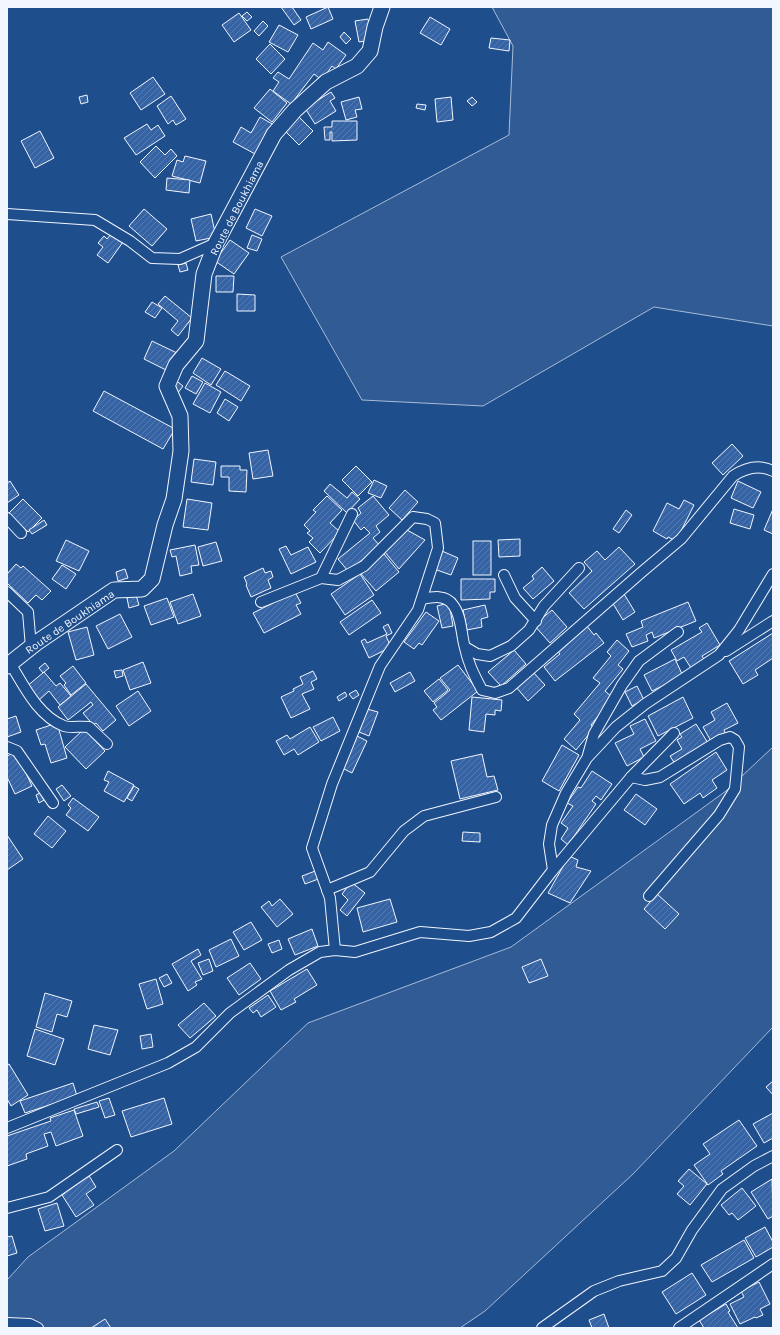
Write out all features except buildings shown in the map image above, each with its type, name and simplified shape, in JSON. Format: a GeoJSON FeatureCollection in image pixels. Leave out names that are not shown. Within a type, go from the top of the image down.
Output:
{"type":"FeatureCollection","features":[{"type":"Feature","properties":{"kind":"street","name":"Route de Boukhiama"},"geometry":{"type":"LineString","coordinates":[[9,665],[31,647],[114,590],[142,590],[152,579],[164,525],[174,499],[181,451],[180,416],[167,386],[176,365],[196,341],[204,274],[216,243],[274,134],[295,110],[326,82],[357,66],[370,51],[375,27],[382,7]]}},
{"type":"Feature","properties":{"kind":"street"},"geometry":{"type":"LineString","coordinates":[[7,214],[95,220],[130,241],[152,258],[180,259],[216,243]]}},
{"type":"Feature","properties":{"kind":"street"},"geometry":{"type":"LineString","coordinates":[[422,599],[439,596],[453,604],[459,616],[464,647],[471,670],[482,690],[495,693],[509,688],[681,539],[733,476],[743,470],[759,466],[773,471]]}},
{"type":"Feature","properties":{"kind":"street"},"geometry":{"type":"LineString","coordinates":[[322,578],[352,514]]}},
{"type":"Feature","properties":{"kind":"street"},"geometry":{"type":"LineString","coordinates":[[261,602],[322,578],[338,580],[364,566],[413,516],[427,518],[435,523],[438,548],[418,610],[380,666],[332,784],[312,848],[330,898],[335,950]]}},
{"type":"Feature","properties":{"kind":"street"},"geometry":{"type":"LineString","coordinates":[[7,518],[21,534]]}},
{"type":"Feature","properties":{"kind":"street"},"geometry":{"type":"LineString","coordinates":[[464,647],[478,654],[490,656],[511,646],[529,630],[544,606],[579,568]]}},
{"type":"Feature","properties":{"kind":"street"},"geometry":{"type":"LineString","coordinates":[[719,655],[739,630],[773,574]]}},
{"type":"Feature","properties":{"kind":"street"},"geometry":{"type":"LineString","coordinates":[[504,575],[515,598],[536,621]]}},
{"type":"Feature","properties":{"kind":"street"},"geometry":{"type":"LineString","coordinates":[[7,592],[28,612],[31,647]]}},
{"type":"Feature","properties":{"kind":"street"},"geometry":{"type":"LineString","coordinates":[[553,870],[549,844],[552,825],[566,793],[587,758],[616,727],[645,704],[773,621]]}},
{"type":"Feature","properties":{"kind":"street"},"geometry":{"type":"LineString","coordinates":[[587,758],[594,734],[622,685],[639,661],[678,632]]}},
{"type":"Feature","properties":{"kind":"street"},"geometry":{"type":"LineString","coordinates":[[9,665],[43,712],[65,726],[89,727],[107,744]]}},
{"type":"Feature","properties":{"kind":"street"},"geometry":{"type":"LineString","coordinates":[[7,1128],[168,1063],[196,1047],[230,1013],[289,970],[320,952],[335,950],[355,952],[420,932],[470,936],[491,932],[516,918],[553,870],[631,777],[674,733]]}},
{"type":"Feature","properties":{"kind":"street"},"geometry":{"type":"LineString","coordinates":[[631,777],[645,780],[660,777],[720,740],[730,737],[736,740],[739,747],[735,789],[719,814],[649,896]]}},
{"type":"Feature","properties":{"kind":"street"},"geometry":{"type":"LineString","coordinates":[[7,747],[17,750],[53,803]]}},
{"type":"Feature","properties":{"kind":"street"},"geometry":{"type":"LineString","coordinates":[[327,890],[370,872],[404,831],[424,816],[496,798]]}},
{"type":"Feature","properties":{"kind":"street"},"geometry":{"type":"LineString","coordinates":[[7,1208],[49,1197],[117,1150]]}},
{"type":"Feature","properties":{"kind":"street"},"geometry":{"type":"LineString","coordinates":[[542,1328],[594,1291],[619,1282],[662,1271],[676,1258],[692,1230],[722,1189],[754,1166],[773,1156]]}},
{"type":"Feature","properties":{"kind":"street"},"geometry":{"type":"LineString","coordinates":[[679,1328],[773,1264]]}},
{"type":"Feature","properties":{"kind":"street"},"geometry":{"type":"LineString","coordinates":[[7,1324],[30,1324],[38,1328]]}},
{"type":"Feature","properties":{"kind":"shaded area"},"geometry":{"type":"Polygon","coordinates":[[[492,7],[773,7],[773,326],[654,307],[483,406],[362,400],[281,257],[509,135],[513,46],[492,7]]]}},
{"type":"Feature","properties":{"kind":"shaded area"},"geometry":{"type":"Polygon","coordinates":[[[773,747],[773,1027],[633,1174],[485,1311],[460,1328],[38,1328],[7,1323],[7,1280],[28,1257],[174,1151],[308,1023],[511,947],[726,791],[773,747]]]}}]}
